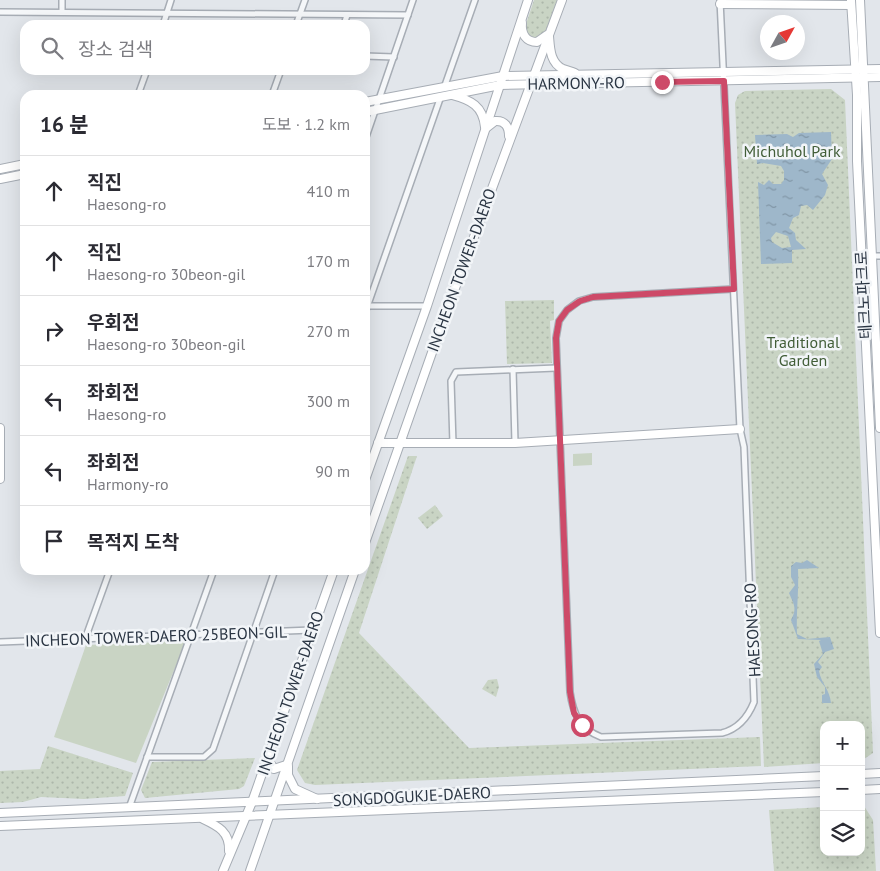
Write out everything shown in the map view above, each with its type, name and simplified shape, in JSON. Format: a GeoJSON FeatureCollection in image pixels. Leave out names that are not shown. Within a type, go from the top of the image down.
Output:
{"type":"FeatureCollection","features":[{"type":"Feature","properties":{"kind":"main road","name":"INCHEON TOWER-DAERO"},"geometry":{"type":"LineString","coordinates":[[370,466],[428,306],[528,0]]}},
{"type":"Feature","properties":{"kind":"main road","name":"INCHEON TOWER-DAERO"},"geometry":{"type":"LineString","coordinates":[[370,528],[530,80],[562,0]]}},
{"type":"Feature","properties":{"kind":"main road"},"geometry":{"type":"LineString","coordinates":[[859,74],[860,0]]}},
{"type":"Feature","properties":{"kind":"main road"},"geometry":{"type":"LineString","coordinates":[[720,2],[851,2],[876,256],[880,428]]}},
{"type":"Feature","properties":{"kind":"main road"},"geometry":{"type":"LineString","coordinates":[[523,14],[522,32],[530,41],[541,40],[549,31]]}},
{"type":"Feature","properties":{"kind":"main road"},"geometry":{"type":"LineString","coordinates":[[549,31],[551,54],[554,61],[564,69],[577,74]]}},
{"type":"Feature","properties":{"kind":"main road","name":"HARMONY-RO"},"geometry":{"type":"LineString","coordinates":[[370,101],[503,76],[530,80],[724,81],[859,74],[880,69]]}},
{"type":"Feature","properties":{"kind":"main road","name":"HARMONY-RO"},"geometry":{"type":"LineString","coordinates":[[370,111],[500,85],[577,74],[722,72],[859,74],[880,77]]}},
{"type":"Feature","properties":{"kind":"main road","name":"테크노파크로"},"geometry":{"type":"LineString","coordinates":[[859,74],[861,256],[880,632]]}},
{"type":"Feature","properties":{"kind":"main road"},"geometry":{"type":"LineString","coordinates":[[450,95],[475,104],[484,118],[485,130]]}},
{"type":"Feature","properties":{"kind":"main road"},"geometry":{"type":"LineString","coordinates":[[485,130],[495,121],[502,121],[507,126],[509,138]]}},
{"type":"Feature","properties":{"kind":"main road"},"geometry":{"type":"LineString","coordinates":[[0,169],[20,165]]}},
{"type":"Feature","properties":{"kind":"main road"},"geometry":{"type":"LineString","coordinates":[[0,179],[20,175]]}},
{"type":"Feature","properties":{"kind":"main road"},"geometry":{"type":"LineString","coordinates":[[0,428],[0,478]]}},
{"type":"Feature","properties":{"kind":"main road"},"geometry":{"type":"LineString","coordinates":[[378,443],[515,443],[740,429]]}},
{"type":"Feature","properties":{"kind":"main road","name":"INCHEON TOWER-DAERO"},"geometry":{"type":"LineString","coordinates":[[223,871],[252,802],[332,575]]}},
{"type":"Feature","properties":{"kind":"main road","name":"INCHEON TOWER-DAERO"},"geometry":{"type":"LineString","coordinates":[[250,871],[353,575]]}},
{"type":"Feature","properties":{"kind":"main road"},"geometry":{"type":"LineString","coordinates":[[267,758],[274,770],[287,764],[288,775],[295,788],[321,800]]}},
{"type":"Feature","properties":{"kind":"main road"},"geometry":{"type":"LineString","coordinates":[[865,774],[880,773]]}},
{"type":"Feature","properties":{"kind":"main road","name":"SONGDOGUKJE-DAERO"},"geometry":{"type":"LineString","coordinates":[[0,813],[820,776]]}},
{"type":"Feature","properties":{"kind":"main road"},"geometry":{"type":"LineString","coordinates":[[865,790],[880,790]]}},
{"type":"Feature","properties":{"kind":"main road","name":"SONGDOGUKJE-DAERO"},"geometry":{"type":"LineString","coordinates":[[0,826],[820,792]]}},
{"type":"Feature","properties":{"kind":"main road"},"geometry":{"type":"LineString","coordinates":[[201,818],[224,831],[229,844],[228,856]]}},
{"type":"Feature","properties":{"kind":"street"},"geometry":{"type":"LineString","coordinates":[[62,0],[62,12]]}},
{"type":"Feature","properties":{"kind":"street"},"geometry":{"type":"LineString","coordinates":[[164,20],[171,0]]}},
{"type":"Feature","properties":{"kind":"street"},"geometry":{"type":"LineString","coordinates":[[298,20],[305,0]]}},
{"type":"Feature","properties":{"kind":"street"},"geometry":{"type":"LineString","coordinates":[[370,126],[413,0]]}},
{"type":"Feature","properties":{"kind":"street"},"geometry":{"type":"LineString","coordinates":[[370,295],[474,0]]}},
{"type":"Feature","properties":{"kind":"street","name":"HAESONG-RO"},"geometry":{"type":"LineString","coordinates":[[720,2],[722,72],[724,81],[734,289],[740,429],[744,447],[754,693],[751,710],[743,721],[728,731],[606,738],[589,731],[576,718],[570,692],[558,440],[556,338],[559,321],[567,310],[580,301],[593,297],[734,289]]}},
{"type":"Feature","properties":{"kind":"street"},"geometry":{"type":"LineString","coordinates":[[0,12],[166,15],[408,15]]}},
{"type":"Feature","properties":{"kind":"street"},"geometry":{"type":"LineString","coordinates":[[345,20],[347,14]]}},
{"type":"Feature","properties":{"kind":"street"},"geometry":{"type":"LineString","coordinates":[[370,56],[394,57]]}},
{"type":"Feature","properties":{"kind":"street"},"geometry":{"type":"LineString","coordinates":[[140,90],[145,75]]}},
{"type":"Feature","properties":{"kind":"street"},"geometry":{"type":"LineString","coordinates":[[274,90],[279,75]]}},
{"type":"Feature","properties":{"kind":"street"},"geometry":{"type":"LineString","coordinates":[[861,256],[876,256]]}},
{"type":"Feature","properties":{"kind":"street"},"geometry":{"type":"LineString","coordinates":[[370,306],[428,306]]}},
{"type":"Feature","properties":{"kind":"street"},"geometry":{"type":"LineString","coordinates":[[453,444],[451,381],[453,375],[460,371],[556,368]]}},
{"type":"Feature","properties":{"kind":"street"},"geometry":{"type":"LineString","coordinates":[[513,369],[515,443]]}},
{"type":"Feature","properties":{"kind":"street"},"geometry":{"type":"LineString","coordinates":[[85,639],[108,575]]}},
{"type":"Feature","properties":{"kind":"street"},"geometry":{"type":"LineString","coordinates":[[129,808],[212,575]]}},
{"type":"Feature","properties":{"kind":"street"},"geometry":{"type":"LineString","coordinates":[[147,757],[204,757],[213,749],[273,575]]}},
{"type":"Feature","properties":{"kind":"street","name":"INCHEON TOWER-DAERO 25BEON-GIL"},"geometry":{"type":"LineString","coordinates":[[0,642],[312,630]]}},
{"type":"Feature","properties":{"kind":"green space"},"geometry":{"type":"Polygon","coordinates":[[[534,0],[557,0],[545,33],[539,39],[527,37],[525,27],[534,0]]]}},
{"type":"Feature","properties":{"kind":"green space","name":"Michuhol Park"},"geometry":{"type":"Polygon","coordinates":[[[831,89],[845,100],[873,753],[865,758],[865,721],[820,721],[820,763],[764,767],[735,103],[738,95],[745,91],[831,89]]]}},
{"type":"Feature","properties":{"kind":"green space"},"geometry":{"type":"Polygon","coordinates":[[[554,300],[554,320],[550,321],[552,363],[507,364],[505,301],[554,300]]]}},
{"type":"Feature","properties":{"kind":"green space"},"geometry":{"type":"Polygon","coordinates":[[[592,453],[592,465],[573,466],[573,454],[592,453]]]}},
{"type":"Feature","properties":{"kind":"green space"},"geometry":{"type":"Polygon","coordinates":[[[408,456],[417,456],[359,633],[469,748],[760,737],[761,766],[315,785],[305,783],[297,770],[366,575],[370,575],[370,563],[408,456]]]}},
{"type":"Feature","properties":{"kind":"green space"},"geometry":{"type":"Polygon","coordinates":[[[435,505],[443,516],[427,529],[418,518],[435,505]]]}},
{"type":"Feature","properties":{"kind":"green space"},"geometry":{"type":"Polygon","coordinates":[[[186,641],[136,763],[54,737],[86,645],[186,641]]]}},
{"type":"Feature","properties":{"kind":"green space"},"geometry":{"type":"Polygon","coordinates":[[[497,679],[499,687],[496,697],[482,689],[488,680],[497,679]]]}},
{"type":"Feature","properties":{"kind":"green space"},"geometry":{"type":"Polygon","coordinates":[[[48,746],[133,773],[125,796],[84,799],[41,797],[23,802],[0,803],[0,771],[40,769],[48,746]]]}},
{"type":"Feature","properties":{"kind":"green space"},"geometry":{"type":"Polygon","coordinates":[[[255,758],[244,786],[239,789],[145,798],[141,790],[152,762],[255,758]]]}},
{"type":"Feature","properties":{"kind":"green space"},"geometry":{"type":"Polygon","coordinates":[[[820,807],[820,856],[865,856],[865,808],[873,820],[876,871],[774,871],[769,810],[820,807]]]}},
{"type":"Feature","properties":{"kind":"water"},"geometry":{"type":"Polygon","coordinates":[[[831,132],[832,159],[822,174],[828,185],[825,195],[813,210],[807,205],[801,206],[799,215],[793,218],[789,228],[795,233],[796,240],[806,249],[792,250],[792,263],[761,264],[758,182],[764,185],[769,180],[773,184],[781,184],[784,180],[784,171],[781,166],[757,164],[755,135],[787,134],[793,137],[799,133],[831,132]],[[776,232],[771,238],[772,242],[782,248],[791,247],[788,236],[776,232]]]}},
{"type":"Feature","properties":{"kind":"water"},"geometry":{"type":"Polygon","coordinates":[[[807,560],[819,568],[798,569],[797,634],[807,639],[830,637],[834,649],[825,652],[818,662],[822,667],[819,671],[820,675],[829,694],[831,703],[822,703],[825,687],[817,677],[814,664],[823,654],[819,641],[821,640],[798,639],[791,620],[794,609],[789,593],[795,585],[791,577],[791,566],[796,562],[802,563],[807,560]]]}},
{"type":"Feature","properties":{"kind":"route"},"geometry":{"type":"LineString","coordinates":[[582,725],[574,713],[570,692],[558,440],[556,330],[559,321],[572,305],[593,297],[734,289],[724,81],[662,82]]}},
{"type":"Feature","properties":{"kind":"park label","name":"Traditional Garden"},"geometry":{"type":"Point","coordinates":[803,351]}}]}
